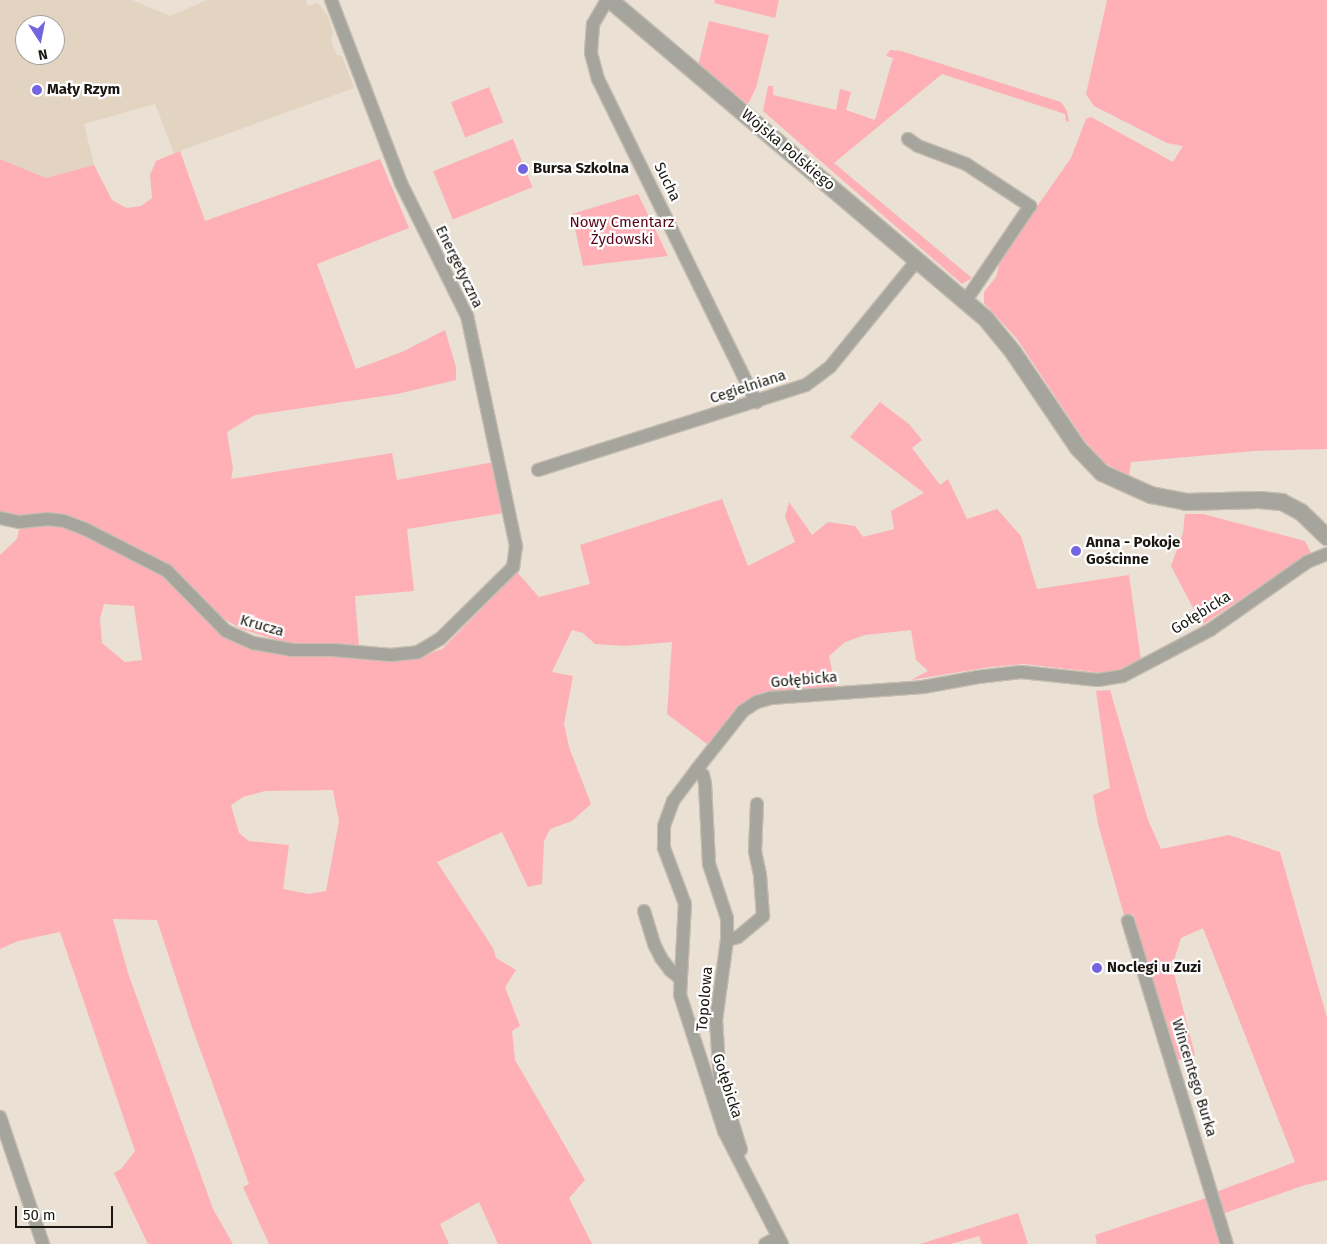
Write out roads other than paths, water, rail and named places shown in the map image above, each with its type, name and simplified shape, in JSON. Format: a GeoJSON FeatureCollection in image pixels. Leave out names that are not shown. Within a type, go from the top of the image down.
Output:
{"type":"FeatureCollection","features":[{"type":"Feature","properties":{"kind":"street","name":"Energetyczna"},"geometry":{"type":"LineString","coordinates":[[331,0],[401,183],[467,316],[507,501],[516,556],[513,567],[475,604]]}},
{"type":"Feature","properties":{"kind":"street","name":"Wojska Polskiego"},"geometry":{"type":"LineString","coordinates":[[608,0],[918,259],[986,319],[999,334],[1078,448],[1102,473],[1151,496],[1186,502],[1259,500],[1282,502],[1301,512],[1327,537]]}},
{"type":"Feature","properties":{"kind":"street","name":"Sucha"},"geometry":{"type":"LineString","coordinates":[[608,0],[593,24],[591,53],[598,79],[756,402]]}},
{"type":"Feature","properties":{"kind":"street"},"geometry":{"type":"LineString","coordinates":[[908,139],[918,146],[966,164],[1030,206],[966,300]]}},
{"type":"Feature","properties":{"kind":"street","name":"Cegielniana"},"geometry":{"type":"LineString","coordinates":[[538,470],[806,385],[830,367],[918,259]]}},
{"type":"Feature","properties":{"kind":"street","name":"Krucza"},"geometry":{"type":"LineString","coordinates":[[0,518],[19,522],[46,519],[64,521],[85,528],[167,571],[226,631],[253,643],[276,648],[405,655],[418,652],[440,639],[475,604]]}},
{"type":"Feature","properties":{"kind":"street","name":"Gołębicka"},"geometry":{"type":"LineString","coordinates":[[780,1241],[724,1131],[680,995],[684,904],[664,848],[664,826],[673,802],[743,711],[757,702],[771,698],[923,687],[978,677],[1021,672],[1098,680],[1123,676],[1210,630],[1307,562],[1327,554]]}},
{"type":"Feature","properties":{"kind":"street","name":"Topolowa"},"geometry":{"type":"LineString","coordinates":[[697,769],[703,775],[705,784],[709,864],[727,918],[727,940],[716,1020],[720,1082],[748,1177]]}},
{"type":"Feature","properties":{"kind":"street"},"geometry":{"type":"LineString","coordinates":[[727,940],[738,937],[764,916],[760,876],[755,851],[757,804]]}},
{"type":"Feature","properties":{"kind":"street"},"geometry":{"type":"LineString","coordinates":[[644,912],[654,944],[661,958],[681,980]]}},
{"type":"Feature","properties":{"kind":"street","name":"Wincentego Burka"},"geometry":{"type":"LineString","coordinates":[[1128,921],[1228,1244]]}},
{"type":"Feature","properties":{"kind":"street"},"geometry":{"type":"LineString","coordinates":[[0,1117],[43,1244]]}},
{"type":"Feature","properties":{"kind":"street"},"geometry":{"type":"LineString","coordinates":[[765,1244],[780,1241]]}},
{"type":"Feature","properties":{"kind":"place","name":"Mały Rzym"},"geometry":{"type":"Point","coordinates":[37,90]}},
{"type":"Feature","properties":{"kind":"place","name":"Bursa Szkolna"},"geometry":{"type":"Point","coordinates":[523,169]}},
{"type":"Feature","properties":{"kind":"place","name":"Anna - Pokoje Gościnne"},"geometry":{"type":"Point","coordinates":[1076,551]}},
{"type":"Feature","properties":{"kind":"place","name":"Noclegi u Zuzi"},"geometry":{"type":"Point","coordinates":[1097,968]}},
{"type":"Feature","properties":{"kind":"park label","name":"Nowy Cmentarz Żydowski"},"geometry":{"type":"Point","coordinates":[622,230]}}]}
